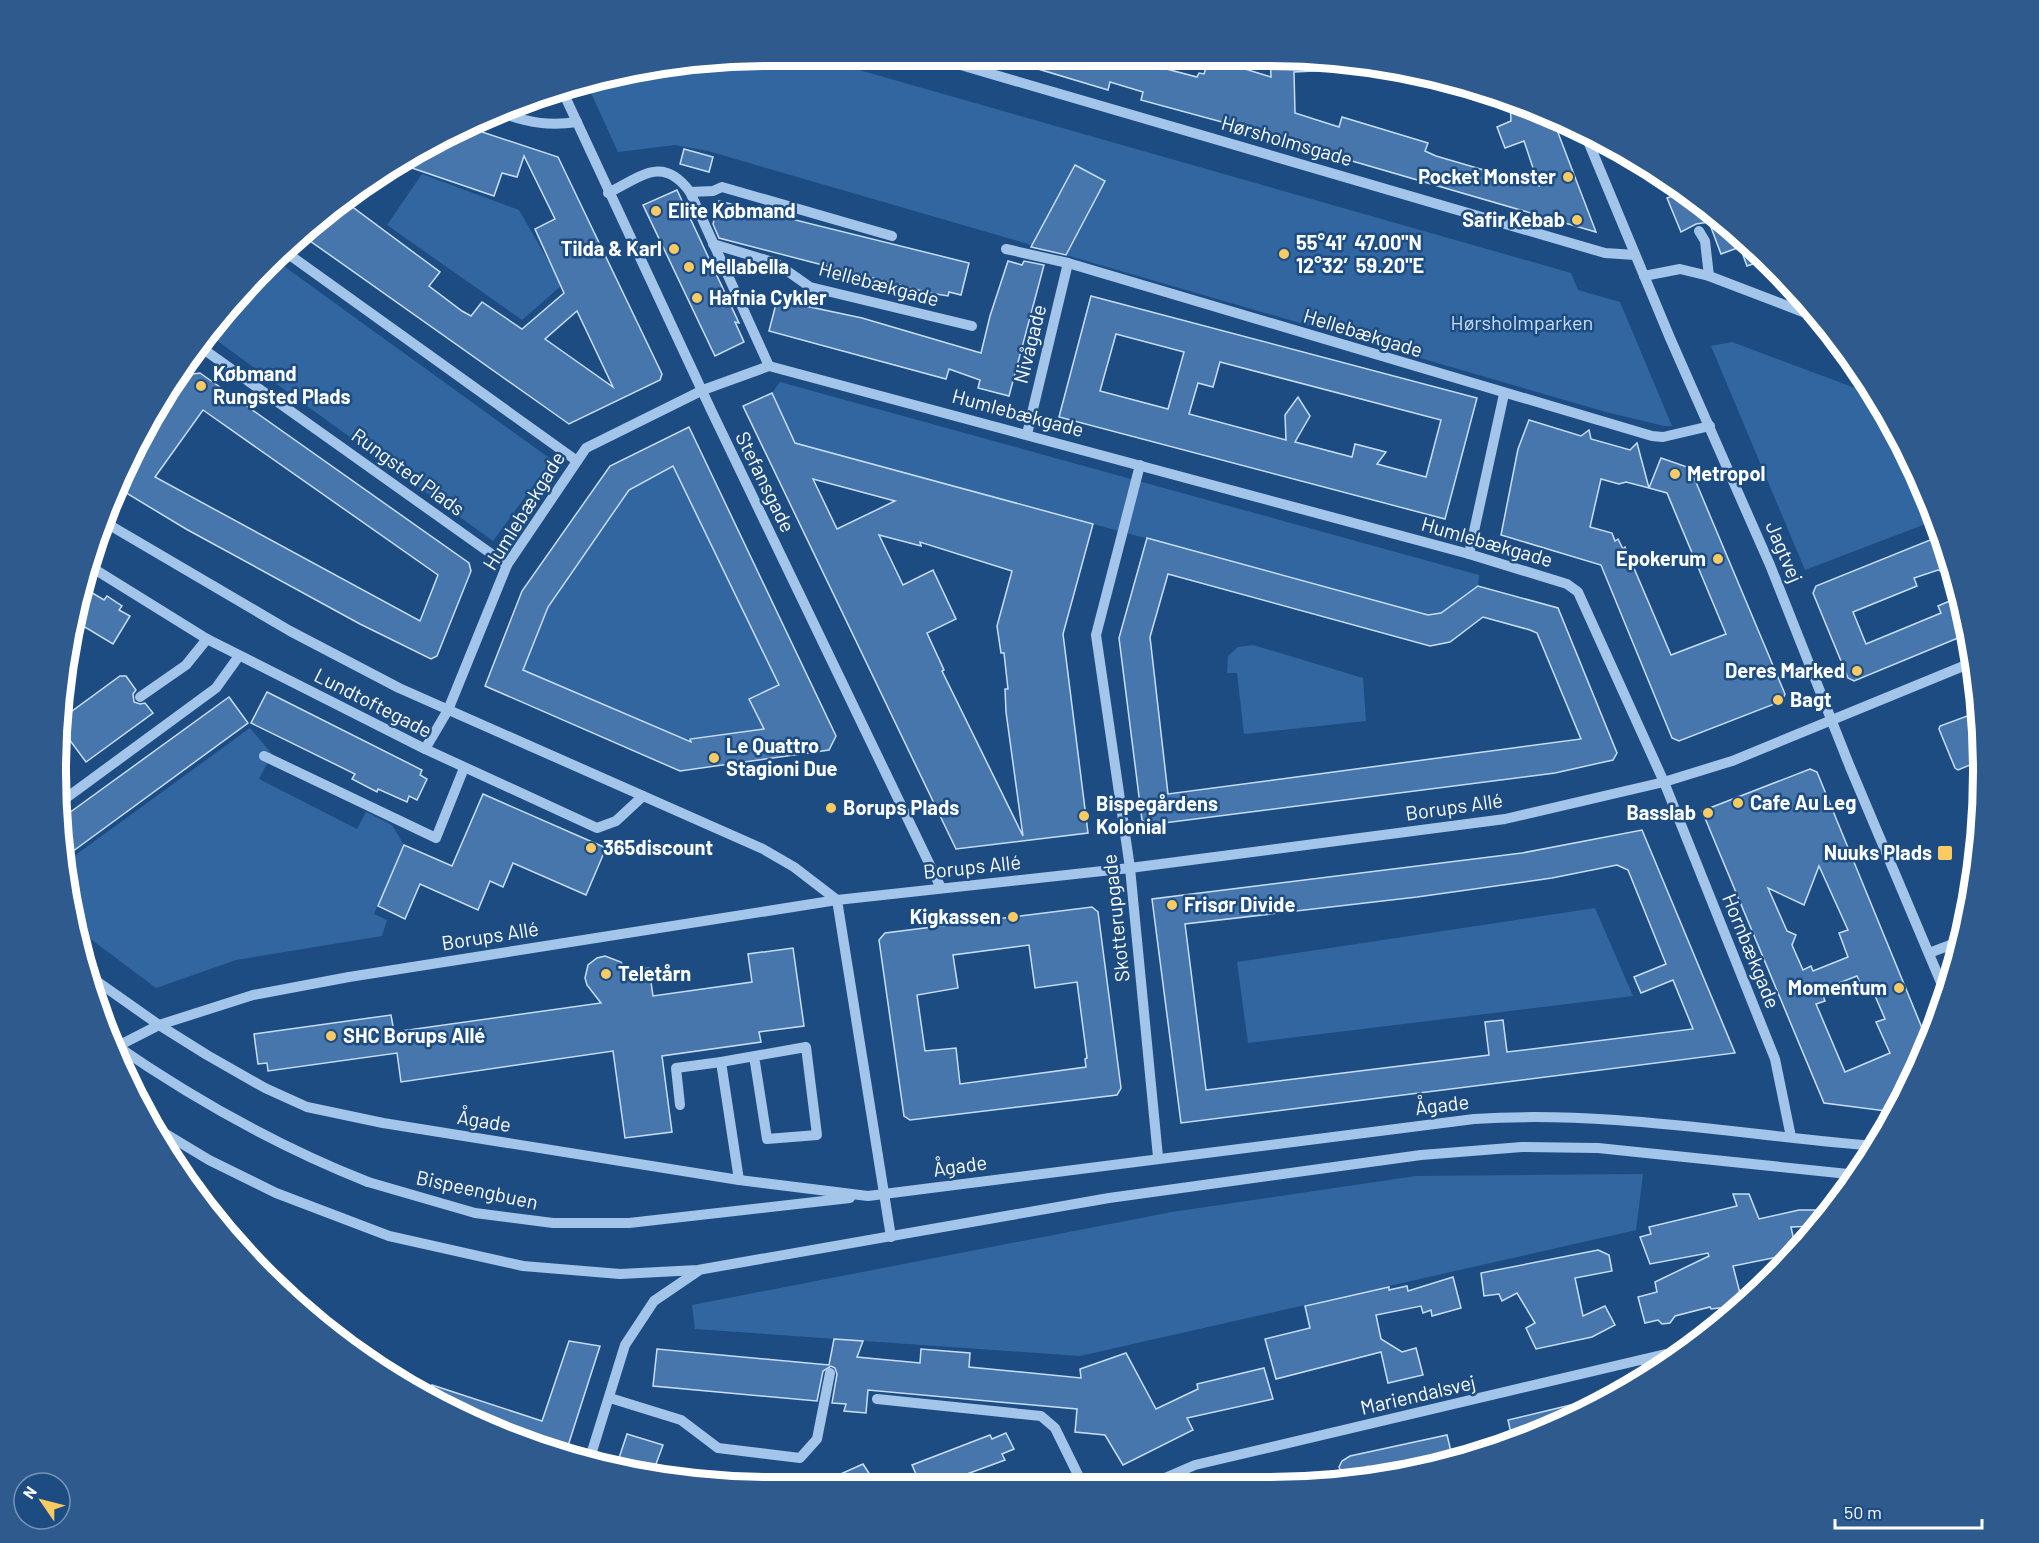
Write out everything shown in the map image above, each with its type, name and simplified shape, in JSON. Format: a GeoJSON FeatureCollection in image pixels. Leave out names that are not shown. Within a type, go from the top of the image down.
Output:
{"type":"FeatureCollection","features":[{"type":"Feature","properties":{"kind":"street","name":"Hørsholmsgade"},"geometry":{"type":"LineString","coordinates":[[964,66],[1605,254],[1635,255]]}},
{"type":"Feature","properties":{"kind":"street","name":"Stefansgade"},"geometry":{"type":"LineString","coordinates":[[565,97],[608,193],[941,888]]}},
{"type":"Feature","properties":{"kind":"street"},"geometry":{"type":"LineString","coordinates":[[511,116],[526,122],[553,126],[577,122]]}},
{"type":"Feature","properties":{"kind":"street","name":"Jagtvej"},"geometry":{"type":"LineString","coordinates":[[1589,144],[1770,565],[1831,721],[1941,982]]}},
{"type":"Feature","properties":{"kind":"street"},"geometry":{"type":"LineString","coordinates":[[608,193],[657,169],[668,171],[681,179],[690,192],[769,366]]}},
{"type":"Feature","properties":{"kind":"street"},"geometry":{"type":"LineString","coordinates":[[690,192],[712,191],[722,187],[892,236]]}},
{"type":"Feature","properties":{"kind":"street"},"geometry":{"type":"LineString","coordinates":[[1699,231],[1705,241],[1709,276]]}},
{"type":"Feature","properties":{"kind":"street","name":"Hellebækgade"},"geometry":{"type":"LineString","coordinates":[[713,244],[776,263],[810,286],[972,326]]}},
{"type":"Feature","properties":{"kind":"street","name":"Hellebækgade"},"geometry":{"type":"LineString","coordinates":[[1006,249],[1068,263],[1652,436],[1663,437],[1710,426]]}},
{"type":"Feature","properties":{"kind":"street"},"geometry":{"type":"LineString","coordinates":[[291,256],[577,461]]}},
{"type":"Feature","properties":{"kind":"street","name":"Nivågade"},"geometry":{"type":"LineString","coordinates":[[1027,434],[1068,263]]}},
{"type":"Feature","properties":{"kind":"street"},"geometry":{"type":"LineString","coordinates":[[1644,276],[1680,270],[1709,276],[1803,312]]}},
{"type":"Feature","properties":{"kind":"street","name":"Rungsted Plads"},"geometry":{"type":"LineString","coordinates":[[206,351],[507,565]]}},
{"type":"Feature","properties":{"kind":"street","name":"Humlebækgade"},"geometry":{"type":"LineString","coordinates":[[425,749],[448,710],[507,565],[586,448],[703,390],[769,366],[1469,554],[1567,584],[1578,592],[1664,782]]}},
{"type":"Feature","properties":{"kind":"street"},"geometry":{"type":"LineString","coordinates":[[1469,554],[1504,394]]}},
{"type":"Feature","properties":{"kind":"street","name":"Skotterupgade"},"geometry":{"type":"LineString","coordinates":[[1140,465],[1096,635],[1130,868],[1158,1157]]}},
{"type":"Feature","properties":{"kind":"street","name":"Lundtoftegade"},"geometry":{"type":"LineString","coordinates":[[111,526],[290,631],[399,688],[763,849],[794,867],[837,900]]}},
{"type":"Feature","properties":{"kind":"street","name":"Lundtoftegade"},"geometry":{"type":"LineString","coordinates":[[96,570],[207,639],[239,656],[464,768],[597,828],[616,821],[643,796]]}},
{"type":"Feature","properties":{"kind":"street"},"geometry":{"type":"LineString","coordinates":[[140,697],[186,665],[207,639]]}},
{"type":"Feature","properties":{"kind":"street"},"geometry":{"type":"LineString","coordinates":[[67,797],[216,688],[239,656]]}},
{"type":"Feature","properties":{"kind":"street","name":"Borups Allé"},"geometry":{"type":"LineString","coordinates":[[121,1043],[159,1025],[252,995],[349,976],[837,900],[1130,868],[1505,819],[1664,782],[1732,761],[1965,665]]}},
{"type":"Feature","properties":{"kind":"street"},"geometry":{"type":"LineString","coordinates":[[264,756],[436,838],[464,768]]}},
{"type":"Feature","properties":{"kind":"street","name":"Hornbækgade"},"geometry":{"type":"LineString","coordinates":[[1664,782],[1775,1059],[1791,1137]]}},
{"type":"Feature","properties":{"kind":"street"},"geometry":{"type":"LineString","coordinates":[[837,900],[886,1194],[891,1237]]}},
{"type":"Feature","properties":{"kind":"street"},"geometry":{"type":"LineString","coordinates":[[1929,953],[1951,945]]}},
{"type":"Feature","properties":{"kind":"street","name":"Ågade"},"geometry":{"type":"LineString","coordinates":[[98,982],[159,1025],[265,1088],[306,1107],[383,1124],[739,1180],[868,1196],[1158,1157],[1474,1119],[1520,1116],[1625,1119],[1865,1145]]}},
{"type":"Feature","properties":{"kind":"street"},"geometry":{"type":"LineString","coordinates":[[680,1105],[676,1068],[806,1047],[817,1135],[767,1139],[754,1056]]}},
{"type":"Feature","properties":{"kind":"street","name":"Bispeengbuen"},"geometry":{"type":"LineString","coordinates":[[125,1053],[238,1124],[322,1164],[368,1182],[475,1212],[553,1223],[629,1223],[868,1196]]}},
{"type":"Feature","properties":{"kind":"street"},"geometry":{"type":"LineString","coordinates":[[721,1062],[739,1180]]}},
{"type":"Feature","properties":{"kind":"street"},"geometry":{"type":"LineString","coordinates":[[168,1135],[243,1178],[353,1224],[427,1246],[505,1263],[565,1270],[648,1274],[698,1270],[1120,1196],[1421,1155],[1522,1147],[1647,1151],[1846,1174]]}},
{"type":"Feature","properties":{"kind":"street"},"geometry":{"type":"LineString","coordinates":[[591,1454],[625,1345],[654,1300],[698,1270]]}},
{"type":"Feature","properties":{"kind":"street","name":"Mariendalsvej"},"geometry":{"type":"LineString","coordinates":[[1167,1477],[1195,1465],[1664,1355]]}},
{"type":"Feature","properties":{"kind":"street"},"geometry":{"type":"LineString","coordinates":[[1645,1359],[1646,1366]]}},
{"type":"Feature","properties":{"kind":"street"},"geometry":{"type":"LineString","coordinates":[[610,1398],[681,1420],[718,1448],[800,1458],[817,1439],[830,1373]]}},
{"type":"Feature","properties":{"kind":"street"},"geometry":{"type":"LineString","coordinates":[[877,1399],[1041,1416],[1055,1428],[1079,1477]]}},
{"type":"Feature","properties":{"kind":"green space","name":"Hørsholmparken"},"geometry":{"type":"Polygon","coordinates":[[[772,66],[845,66],[1571,273],[1578,290],[1620,302],[1672,426],[1606,412],[708,151],[675,145],[618,152],[590,90],[679,72],[772,66]]]}},
{"type":"Feature","properties":{"kind":"green space"},"geometry":{"type":"Polygon","coordinates":[[[422,174],[519,210],[562,285],[522,320],[387,225],[422,174]]]}},
{"type":"Feature","properties":{"kind":"green space"},"geometry":{"type":"Polygon","coordinates":[[[282,265],[552,460],[493,541],[215,339],[241,306],[282,265]]]}},
{"type":"Feature","properties":{"kind":"green space"},"geometry":{"type":"Polygon","coordinates":[[[1732,342],[1860,390],[1900,459],[1927,523],[1805,570],[1711,346],[1732,342]]]}},
{"type":"Feature","properties":{"kind":"green space"},"geometry":{"type":"Polygon","coordinates":[[[780,382],[1479,575],[1478,586],[1441,613],[1428,615],[795,443],[772,393],[780,382]]]}},
{"type":"Feature","properties":{"kind":"green space"},"geometry":{"type":"Polygon","coordinates":[[[673,466],[796,720],[793,725],[684,739],[523,670],[548,607],[629,490],[673,466]]]}},
{"type":"Feature","properties":{"kind":"green space"},"geometry":{"type":"Polygon","coordinates":[[[1253,645],[1363,678],[1366,721],[1244,734],[1237,673],[1227,673],[1228,656],[1238,647],[1253,645]]]}},
{"type":"Feature","properties":{"kind":"green space"},"geometry":{"type":"Polygon","coordinates":[[[250,728],[272,754],[259,779],[357,829],[366,812],[392,825],[404,845],[374,914],[387,920],[382,936],[236,960],[156,988],[86,935],[71,858],[250,728]]]}},
{"type":"Feature","properties":{"kind":"green space"},"geometry":{"type":"Polygon","coordinates":[[[1595,908],[1633,996],[1248,1043],[1237,962],[1595,908]]]}},
{"type":"Feature","properties":{"kind":"green space"},"geometry":{"type":"Polygon","coordinates":[[[1643,1174],[1636,1230],[1080,1356],[695,1329],[692,1305],[1172,1212],[1416,1176],[1643,1174]]]}},
{"type":"Feature","properties":{"kind":"building"},"geometry":{"type":"Polygon","coordinates":[[[1028,66],[1155,66],[1197,77],[1199,73],[1204,74],[1206,66],[1235,66],[1271,77],[1270,66],[1335,70],[1294,72],[1295,113],[1339,127],[1342,117],[1428,143],[1425,151],[1436,156],[1539,186],[1524,141],[1505,148],[1497,127],[1511,121],[1510,109],[1556,129],[1596,232],[1266,134],[1141,100],[1143,92],[1110,82],[1108,90],[1028,66]]]}},
{"type":"Feature","properties":{"kind":"building"},"geometry":{"type":"Polygon","coordinates":[[[478,131],[558,157],[662,374],[660,380],[569,424],[308,239],[351,206],[440,272],[429,286],[462,311],[471,316],[482,302],[522,329],[564,293],[535,229],[555,219],[524,156],[517,177],[502,173],[494,196],[412,168],[419,161],[478,131]],[[577,311],[545,339],[613,387],[577,311]]]}},
{"type":"Feature","properties":{"kind":"building"},"geometry":{"type":"Polygon","coordinates":[[[684,149],[713,157],[709,172],[680,164],[684,149]]]}},
{"type":"Feature","properties":{"kind":"building"},"geometry":{"type":"Polygon","coordinates":[[[1075,165],[1105,181],[1066,255],[1031,247],[1075,165]]]}},
{"type":"Feature","properties":{"kind":"building"},"geometry":{"type":"Polygon","coordinates":[[[677,190],[739,323],[735,322],[744,342],[715,356],[643,205],[677,190]]]}},
{"type":"Feature","properties":{"kind":"building"},"geometry":{"type":"Polygon","coordinates":[[[1674,196],[1697,212],[1739,247],[1721,254],[1709,222],[1696,224],[1681,232],[1667,198],[1674,196]]]}},
{"type":"Feature","properties":{"kind":"building"},"geometry":{"type":"Polygon","coordinates":[[[719,201],[969,263],[961,295],[949,292],[948,296],[930,293],[719,238],[713,224],[719,201]]]}},
{"type":"Feature","properties":{"kind":"building"},"geometry":{"type":"Polygon","coordinates":[[[1740,248],[1756,263],[1747,266],[1740,248]]]}},
{"type":"Feature","properties":{"kind":"building"},"geometry":{"type":"Polygon","coordinates":[[[1008,261],[1022,265],[1024,261],[1044,265],[1009,396],[978,388],[980,380],[949,369],[946,379],[769,331],[777,300],[862,318],[981,353],[1008,261]]]}},
{"type":"Feature","properties":{"kind":"building"},"geometry":{"type":"Polygon","coordinates":[[[1091,296],[1477,398],[1445,519],[1059,417],[1091,296]],[[1116,334],[1100,391],[1168,409],[1184,352],[1116,334]],[[1220,362],[1213,387],[1198,383],[1189,414],[1286,440],[1285,415],[1298,397],[1310,416],[1295,442],[1352,457],[1355,444],[1386,452],[1377,464],[1426,477],[1441,420],[1220,362]]]}},
{"type":"Feature","properties":{"kind":"building"},"geometry":{"type":"Polygon","coordinates":[[[200,373],[469,563],[471,571],[437,656],[431,659],[360,624],[186,529],[124,492],[161,419],[193,374],[200,373]],[[203,410],[155,477],[420,621],[438,575],[203,410]]]}},
{"type":"Feature","properties":{"kind":"building"},"geometry":{"type":"Polygon","coordinates":[[[772,393],[795,443],[1093,524],[1063,634],[1088,833],[956,849],[743,406],[772,393]],[[813,479],[837,529],[895,501],[813,479]],[[879,535],[903,585],[933,570],[956,619],[927,633],[944,670],[942,671],[1023,836],[1006,712],[1005,689],[1008,689],[1004,653],[1001,653],[997,626],[1012,571],[920,542],[921,546],[879,535]]]}},
{"type":"Feature","properties":{"kind":"building"},"geometry":{"type":"Polygon","coordinates":[[[1529,420],[1581,436],[1589,430],[1591,439],[1630,450],[1637,443],[1649,488],[1661,458],[1690,468],[1785,694],[1782,701],[1679,741],[1672,738],[1601,565],[1501,535],[1518,449],[1529,420]],[[1601,479],[1590,527],[1612,533],[1615,541],[1618,539],[1623,549],[1625,547],[1671,655],[1726,634],[1667,493],[1626,482],[1619,484],[1601,479]]]}},
{"type":"Feature","properties":{"kind":"building"},"geometry":{"type":"Polygon","coordinates":[[[689,427],[836,736],[829,750],[680,771],[485,686],[522,591],[610,466],[689,427]],[[673,466],[629,490],[548,607],[523,670],[691,742],[690,739],[764,729],[749,699],[779,685],[673,466]]]}},
{"type":"Feature","properties":{"kind":"building"},"geometry":{"type":"Polygon","coordinates":[[[1147,538],[1428,615],[1441,613],[1478,586],[1558,608],[1617,753],[1613,760],[1555,773],[1148,825],[1142,820],[1119,638],[1147,538]],[[1168,574],[1150,637],[1168,794],[1581,739],[1537,633],[1483,617],[1450,642],[1430,646],[1168,574]]]}},
{"type":"Feature","properties":{"kind":"building"},"geometry":{"type":"Polygon","coordinates":[[[1933,539],[1944,572],[1938,570],[1914,578],[1917,586],[1853,612],[1866,644],[1941,613],[1938,606],[1951,600],[1960,637],[1854,681],[1848,678],[1813,593],[1816,586],[1933,539]]]}},
{"type":"Feature","properties":{"kind":"building"},"geometry":{"type":"Polygon","coordinates":[[[89,591],[104,600],[107,596],[122,606],[119,610],[130,616],[113,644],[82,625],[89,591]]]}},
{"type":"Feature","properties":{"kind":"building"},"geometry":{"type":"Polygon","coordinates":[[[120,676],[126,676],[136,690],[133,694],[134,702],[145,703],[153,713],[86,762],[67,737],[69,713],[120,676]]]}},
{"type":"Feature","properties":{"kind":"building"},"geometry":{"type":"Polygon","coordinates":[[[267,692],[422,770],[420,775],[427,779],[417,800],[409,796],[407,802],[378,789],[377,792],[352,779],[355,774],[251,723],[267,692]]]}},
{"type":"Feature","properties":{"kind":"building"},"geometry":{"type":"Polygon","coordinates":[[[229,697],[248,723],[71,853],[68,814],[229,697]]]}},
{"type":"Feature","properties":{"kind":"building"},"geometry":{"type":"Polygon","coordinates":[[[1970,715],[1973,764],[1958,770],[1955,768],[1939,729],[1940,726],[1970,715]]]}},
{"type":"Feature","properties":{"kind":"building"},"geometry":{"type":"Polygon","coordinates":[[[1810,769],[1817,772],[1923,1031],[1900,1084],[1885,1111],[1824,1103],[1702,811],[1810,769]],[[1819,866],[1804,905],[1768,888],[1787,931],[1796,935],[1792,945],[1803,970],[1811,966],[1813,971],[1848,957],[1839,933],[1848,930],[1819,866]],[[1857,976],[1821,990],[1825,1001],[1816,1004],[1845,1072],[1890,1053],[1876,1022],[1885,1019],[1870,984],[1862,987],[1857,976]]]}},
{"type":"Feature","properties":{"kind":"building"},"geometry":{"type":"Polygon","coordinates":[[[483,794],[606,848],[586,895],[513,863],[503,887],[490,881],[478,910],[420,884],[405,919],[378,906],[404,845],[452,866],[483,794]]]}},
{"type":"Feature","properties":{"kind":"building"},"geometry":{"type":"Polygon","coordinates":[[[1642,830],[1735,1053],[1181,1123],[1152,899],[1522,853],[1642,830]],[[1617,865],[1552,878],[1417,897],[1185,924],[1206,1090],[1489,1055],[1485,1022],[1503,1020],[1507,1052],[1693,1029],[1673,980],[1641,993],[1634,977],[1666,964],[1628,870],[1617,865]]]}},
{"type":"Feature","properties":{"kind":"building"},"geometry":{"type":"Polygon","coordinates":[[[1092,907],[1098,912],[1121,1088],[1117,1095],[910,1120],[904,1116],[879,940],[885,933],[1092,907]],[[1029,945],[953,955],[958,988],[917,995],[925,1051],[956,1048],[960,1084],[1086,1067],[1085,1059],[1087,1058],[1077,982],[1035,988],[1029,945]]]}},
{"type":"Feature","properties":{"kind":"building"},"geometry":{"type":"Polygon","coordinates":[[[793,948],[804,1026],[759,1032],[761,1042],[662,1056],[672,1132],[625,1138],[613,1051],[401,1082],[397,1053],[268,1071],[267,1063],[258,1064],[254,1034],[391,1015],[394,1032],[601,1003],[587,985],[585,978],[588,965],[597,958],[605,956],[621,962],[626,971],[649,968],[653,996],[752,982],[748,954],[793,948]]]}},
{"type":"Feature","properties":{"kind":"building"},"geometry":{"type":"Polygon","coordinates":[[[1733,1194],[1749,1194],[1759,1219],[1799,1210],[1820,1210],[1807,1226],[1791,1227],[1794,1241],[1779,1257],[1733,1266],[1740,1295],[1727,1307],[1711,1309],[1710,1307],[1675,1316],[1670,1323],[1662,1324],[1658,1320],[1645,1323],[1638,1297],[1657,1292],[1655,1282],[1709,1256],[1708,1253],[1650,1264],[1640,1237],[1651,1234],[1649,1227],[1737,1206],[1733,1194]]]}},
{"type":"Feature","properties":{"kind":"building"},"geometry":{"type":"Polygon","coordinates":[[[1598,1250],[1609,1255],[1612,1271],[1575,1278],[1583,1316],[1605,1306],[1615,1325],[1592,1337],[1536,1349],[1526,1328],[1535,1323],[1517,1293],[1502,1301],[1499,1294],[1484,1296],[1481,1273],[1598,1250]]]}},
{"type":"Feature","properties":{"kind":"building"},"geometry":{"type":"Polygon","coordinates":[[[1453,1277],[1461,1308],[1432,1316],[1431,1310],[1423,1313],[1421,1306],[1376,1315],[1381,1339],[1402,1352],[1416,1348],[1423,1375],[1388,1383],[1381,1352],[1276,1379],[1265,1339],[1310,1328],[1305,1306],[1389,1287],[1389,1290],[1407,1286],[1408,1291],[1453,1277]]]}},
{"type":"Feature","properties":{"kind":"building"},"geometry":{"type":"Polygon","coordinates":[[[834,1339],[863,1341],[857,1357],[920,1363],[921,1349],[970,1353],[969,1367],[1081,1378],[1080,1369],[1126,1353],[1156,1409],[1198,1389],[1197,1384],[1264,1368],[1273,1399],[1187,1418],[1193,1430],[1123,1465],[1105,1435],[1075,1432],[1077,1409],[868,1390],[866,1413],[844,1411],[846,1404],[832,1403],[837,1374],[835,1368],[831,1366],[823,1371],[817,1401],[653,1386],[657,1349],[829,1365],[834,1339]]]}},
{"type":"Feature","properties":{"kind":"building"},"geometry":{"type":"Polygon","coordinates":[[[569,1341],[600,1346],[568,1447],[502,1423],[431,1388],[432,1385],[542,1421],[569,1341]]]}},
{"type":"Feature","properties":{"kind":"building"},"geometry":{"type":"Polygon","coordinates":[[[1575,1404],[1576,1406],[1511,1433],[1508,1420],[1575,1404]]]}},
{"type":"Feature","properties":{"kind":"building"},"geometry":{"type":"Polygon","coordinates":[[[1006,1433],[1014,1449],[1002,1454],[1005,1460],[959,1477],[917,1477],[912,1465],[990,1435],[992,1439],[1006,1433]]]}},
{"type":"Feature","properties":{"kind":"building"},"geometry":{"type":"Polygon","coordinates":[[[627,1434],[663,1445],[655,1467],[618,1460],[627,1434]]]}},
{"type":"Feature","properties":{"kind":"building"},"geometry":{"type":"Polygon","coordinates":[[[1447,1435],[1451,1453],[1405,1463],[1369,1469],[1368,1466],[1357,1471],[1342,1473],[1339,1467],[1342,1461],[1350,1456],[1447,1435]]]}},
{"type":"Feature","properties":{"kind":"building"},"geometry":{"type":"Polygon","coordinates":[[[863,1464],[871,1477],[834,1477],[863,1464]]]}},
{"type":"Feature","properties":{"kind":"place","name":"Pocket Monster"},"geometry":{"type":"Point","coordinates":[1568,177]}},
{"type":"Feature","properties":{"kind":"place","name":"Elite Købmand"},"geometry":{"type":"Point","coordinates":[656,211]}},
{"type":"Feature","properties":{"kind":"place","name":"Safir Kebab"},"geometry":{"type":"Point","coordinates":[1577,220]}},
{"type":"Feature","properties":{"kind":"place","name":"Tilda & Karl"},"geometry":{"type":"Point","coordinates":[674,249]}},
{"type":"Feature","properties":{"kind":"place","name":"55°41′47.00\"N 12°32′59.20\"E"},"geometry":{"type":"Point","coordinates":[1284,254]}},
{"type":"Feature","properties":{"kind":"place","name":"Mellabella"},"geometry":{"type":"Point","coordinates":[689,267]}},
{"type":"Feature","properties":{"kind":"place","name":"Hafnia Cykler"},"geometry":{"type":"Point","coordinates":[697,298]}},
{"type":"Feature","properties":{"kind":"place","name":"Købmand Rungsted Plads"},"geometry":{"type":"Point","coordinates":[201,386]}},
{"type":"Feature","properties":{"kind":"place","name":"Metropol"},"geometry":{"type":"Point","coordinates":[1675,474]}},
{"type":"Feature","properties":{"kind":"place","name":"Epokerum"},"geometry":{"type":"Point","coordinates":[1718,559]}},
{"type":"Feature","properties":{"kind":"place","name":"Deres Marked"},"geometry":{"type":"Point","coordinates":[1857,671]}},
{"type":"Feature","properties":{"kind":"place","name":"Bagt"},"geometry":{"type":"Point","coordinates":[1778,700]}},
{"type":"Feature","properties":{"kind":"place","name":"Le Quattro Stagioni Due"},"geometry":{"type":"Point","coordinates":[714,758]}},
{"type":"Feature","properties":{"kind":"place","name":"Cafe Au Leg"},"geometry":{"type":"Point","coordinates":[1738,803]}},
{"type":"Feature","properties":{"kind":"place","name":"Borups Plads"},"geometry":{"type":"Point","coordinates":[831,808]}},
{"type":"Feature","properties":{"kind":"place","name":"Basslab"},"geometry":{"type":"Point","coordinates":[1708,813]}},
{"type":"Feature","properties":{"kind":"place","name":"Bispegårdens Kolonial"},"geometry":{"type":"Point","coordinates":[1084,816]}},
{"type":"Feature","properties":{"kind":"place","name":"365discount"},"geometry":{"type":"Point","coordinates":[591,848]}},
{"type":"Feature","properties":{"kind":"place","name":"Nuuks Plads"},"geometry":{"type":"Point","coordinates":[1945,853]}},
{"type":"Feature","properties":{"kind":"place","name":"Frisør Divide"},"geometry":{"type":"Point","coordinates":[1172,905]}},
{"type":"Feature","properties":{"kind":"place","name":"Kigkassen"},"geometry":{"type":"Point","coordinates":[1013,917]}},
{"type":"Feature","properties":{"kind":"place","name":"Teletårn"},"geometry":{"type":"Point","coordinates":[606,974]}},
{"type":"Feature","properties":{"kind":"place","name":"Momentum"},"geometry":{"type":"Point","coordinates":[1899,988]}},
{"type":"Feature","properties":{"kind":"place","name":"SHC Borups Allé"},"geometry":{"type":"Point","coordinates":[331,1036]}}]}
